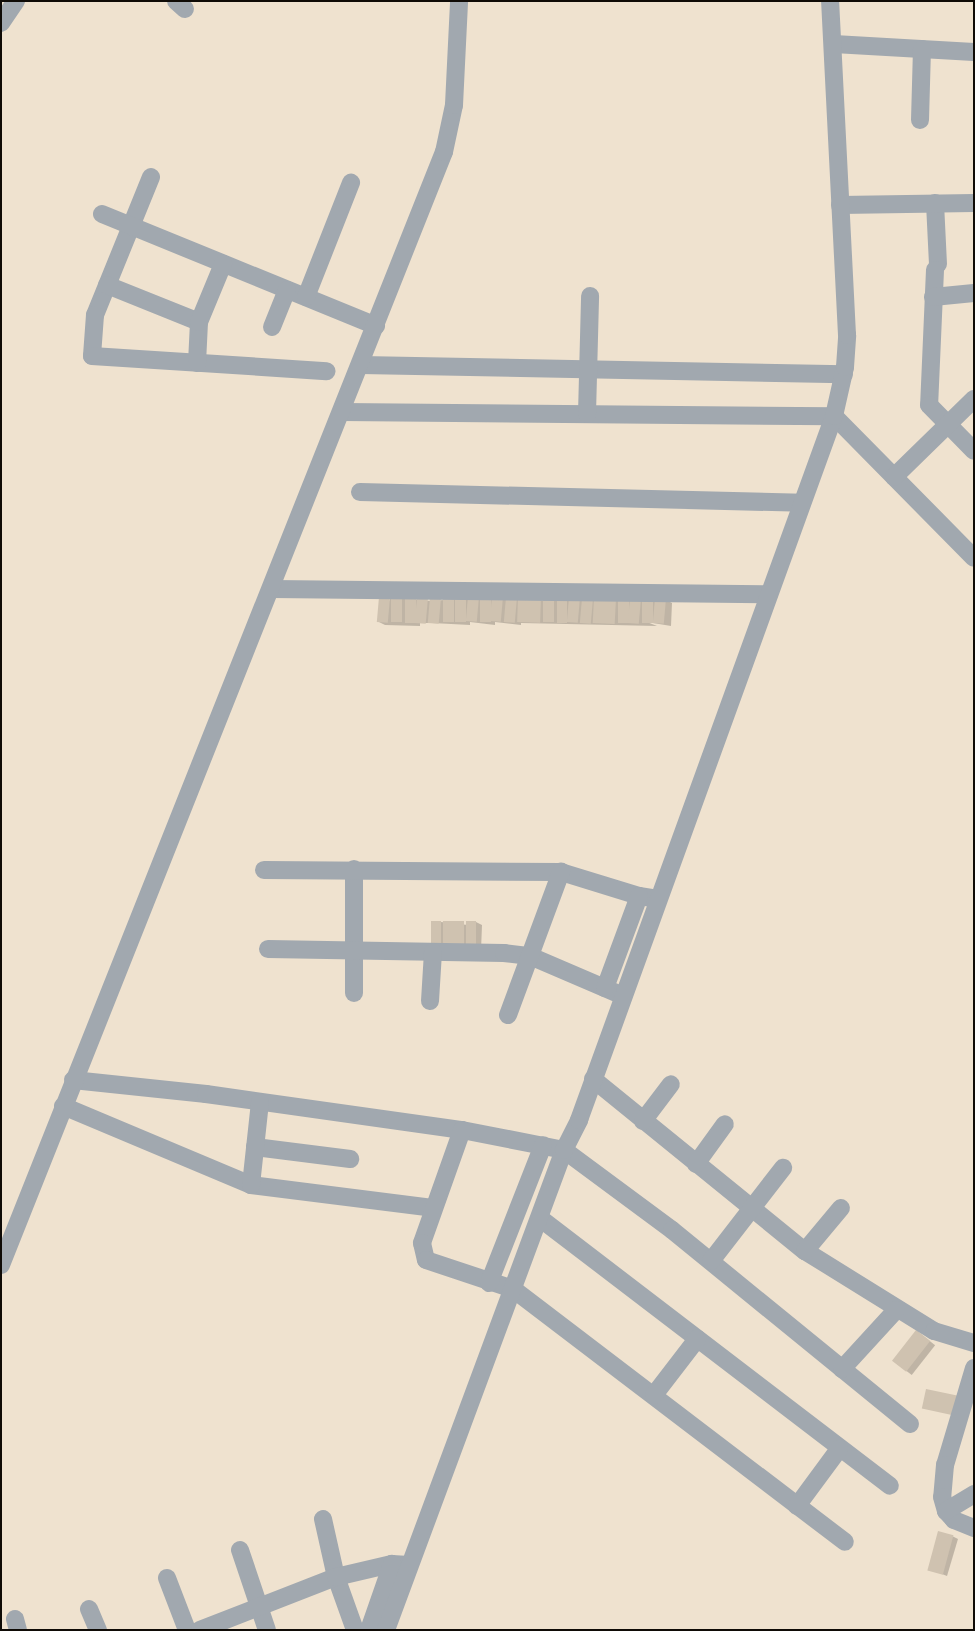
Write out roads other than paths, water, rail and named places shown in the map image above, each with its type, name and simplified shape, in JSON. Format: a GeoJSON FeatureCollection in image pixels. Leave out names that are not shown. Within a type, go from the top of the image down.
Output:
{"type":"FeatureCollection","features":[{"type":"Feature","properties":{"kind":"street"},"geometry":{"type":"LineString","coordinates":[[1,23],[16,1]]}},
{"type":"Feature","properties":{"kind":"street"},"geometry":{"type":"LineString","coordinates":[[1,1265],[73,1080],[272,589],[444,152],[454,105],[459,1]]}},
{"type":"Feature","properties":{"kind":"street"},"geometry":{"type":"LineString","coordinates":[[369,1630],[400,1565],[541,1219],[564,1150],[593,1079],[621,995],[834,416],[844,374],[847,335],[834,44],[830,1]]}},
{"type":"Feature","properties":{"kind":"street"},"geometry":{"type":"LineString","coordinates":[[834,44],[974,52]]}},
{"type":"Feature","properties":{"kind":"street"},"geometry":{"type":"LineString","coordinates":[[920,120],[922,50]]}},
{"type":"Feature","properties":{"kind":"street"},"geometry":{"type":"LineString","coordinates":[[152,177],[95,315],[92,356],[327,371]]}},
{"type":"Feature","properties":{"kind":"street"},"geometry":{"type":"LineString","coordinates":[[306,297],[351,183]]}},
{"type":"Feature","properties":{"kind":"street"},"geometry":{"type":"LineString","coordinates":[[935,203],[936,267],[929,405],[974,450]]}},
{"type":"Feature","properties":{"kind":"street"},"geometry":{"type":"LineString","coordinates":[[840,205],[974,203]]}},
{"type":"Feature","properties":{"kind":"street"},"geometry":{"type":"LineString","coordinates":[[102,214],[376,326]]}},
{"type":"Feature","properties":{"kind":"street"},"geometry":{"type":"LineString","coordinates":[[197,363],[199,322],[223,264]]}},
{"type":"Feature","properties":{"kind":"street"},"geometry":{"type":"LineString","coordinates":[[107,285],[199,322]]}},
{"type":"Feature","properties":{"kind":"street"},"geometry":{"type":"LineString","coordinates":[[272,327],[287,290]]}},
{"type":"Feature","properties":{"kind":"street"},"geometry":{"type":"LineString","coordinates":[[933,297],[974,293]]}},
{"type":"Feature","properties":{"kind":"street"},"geometry":{"type":"LineString","coordinates":[[587,414],[590,296]]}},
{"type":"Feature","properties":{"kind":"street"},"geometry":{"type":"LineString","coordinates":[[361,365],[844,374]]}},
{"type":"Feature","properties":{"kind":"street"},"geometry":{"type":"LineString","coordinates":[[894,477],[974,399]]}},
{"type":"Feature","properties":{"kind":"street"},"geometry":{"type":"LineString","coordinates":[[342,412],[834,416],[974,558]]}},
{"type":"Feature","properties":{"kind":"street"},"geometry":{"type":"LineString","coordinates":[[360,492],[802,503]]}},
{"type":"Feature","properties":{"kind":"street"},"geometry":{"type":"LineString","coordinates":[[272,589],[769,594]]}},
{"type":"Feature","properties":{"kind":"street"},"geometry":{"type":"LineString","coordinates":[[264,870],[354,868],[561,872],[639,896],[658,898]]}},
{"type":"Feature","properties":{"kind":"street"},"geometry":{"type":"LineString","coordinates":[[354,868],[354,993]]}},
{"type":"Feature","properties":{"kind":"street"},"geometry":{"type":"LineString","coordinates":[[508,1015],[561,872]]}},
{"type":"Feature","properties":{"kind":"street"},"geometry":{"type":"LineString","coordinates":[[605,988],[639,896]]}},
{"type":"Feature","properties":{"kind":"street"},"geometry":{"type":"LineString","coordinates":[[268,949],[355,949],[530,956],[621,995]]}},
{"type":"Feature","properties":{"kind":"street"},"geometry":{"type":"LineString","coordinates":[[430,1001],[433,952]]}},
{"type":"Feature","properties":{"kind":"street"},"geometry":{"type":"LineString","coordinates":[[593,1079],[805,1251],[859,1282],[896,1310],[934,1331],[974,1343]]}},
{"type":"Feature","properties":{"kind":"street"},"geometry":{"type":"LineString","coordinates":[[73,1080],[260,1102],[462,1130],[564,1150],[711,1261],[910,1424]]}},
{"type":"Feature","properties":{"kind":"street"},"geometry":{"type":"LineString","coordinates":[[643,1121],[671,1084]]}},
{"type":"Feature","properties":{"kind":"street"},"geometry":{"type":"LineString","coordinates":[[251,1185],[260,1102]]}},
{"type":"Feature","properties":{"kind":"street"},"geometry":{"type":"LineString","coordinates":[[63,1106],[251,1185],[433,1208]]}},
{"type":"Feature","properties":{"kind":"street"},"geometry":{"type":"LineString","coordinates":[[696,1164],[725,1124]]}},
{"type":"Feature","properties":{"kind":"street"},"geometry":{"type":"LineString","coordinates":[[462,1130],[422,1243],[426,1260],[489,1283],[513,1289],[845,1542]]}},
{"type":"Feature","properties":{"kind":"street"},"geometry":{"type":"LineString","coordinates":[[489,1283],[543,1145]]}},
{"type":"Feature","properties":{"kind":"street"},"geometry":{"type":"LineString","coordinates":[[255,1147],[350,1159]]}},
{"type":"Feature","properties":{"kind":"street"},"geometry":{"type":"LineString","coordinates":[[711,1261],[783,1168]]}},
{"type":"Feature","properties":{"kind":"street"},"geometry":{"type":"LineString","coordinates":[[805,1251],[841,1208]]}},
{"type":"Feature","properties":{"kind":"street"},"geometry":{"type":"LineString","coordinates":[[541,1219],[839,1449],[890,1486]]}},
{"type":"Feature","properties":{"kind":"street"},"geometry":{"type":"LineString","coordinates":[[842,1369],[896,1310]]}},
{"type":"Feature","properties":{"kind":"street"},"geometry":{"type":"LineString","coordinates":[[654,1395],[697,1339]]}},
{"type":"Feature","properties":{"kind":"street"},"geometry":{"type":"LineString","coordinates":[[974,1368],[945,1465],[942,1498],[946,1511],[954,1520],[974,1528]]}},
{"type":"Feature","properties":{"kind":"street"},"geometry":{"type":"LineString","coordinates":[[797,1506],[839,1449]]}},
{"type":"Feature","properties":{"kind":"street"},"geometry":{"type":"LineString","coordinates":[[946,1511],[974,1494]]}},
{"type":"Feature","properties":{"kind":"street"},"geometry":{"type":"LineString","coordinates":[[323,1519],[336,1578],[355,1630]]}},
{"type":"Feature","properties":{"kind":"street"},"geometry":{"type":"LineString","coordinates":[[240,1550],[266,1630]]}},
{"type":"Feature","properties":{"kind":"street"},"geometry":{"type":"LineString","coordinates":[[200,1630],[336,1578],[400,1565]]}},
{"type":"Feature","properties":{"kind":"street"},"geometry":{"type":"LineString","coordinates":[[386,1630],[400,1565]]}},
{"type":"Feature","properties":{"kind":"street"},"geometry":{"type":"LineString","coordinates":[[167,1578],[187,1630]]}},
{"type":"Feature","properties":{"kind":"street"},"geometry":{"type":"LineString","coordinates":[[89,1609],[98,1630]]}}]}
